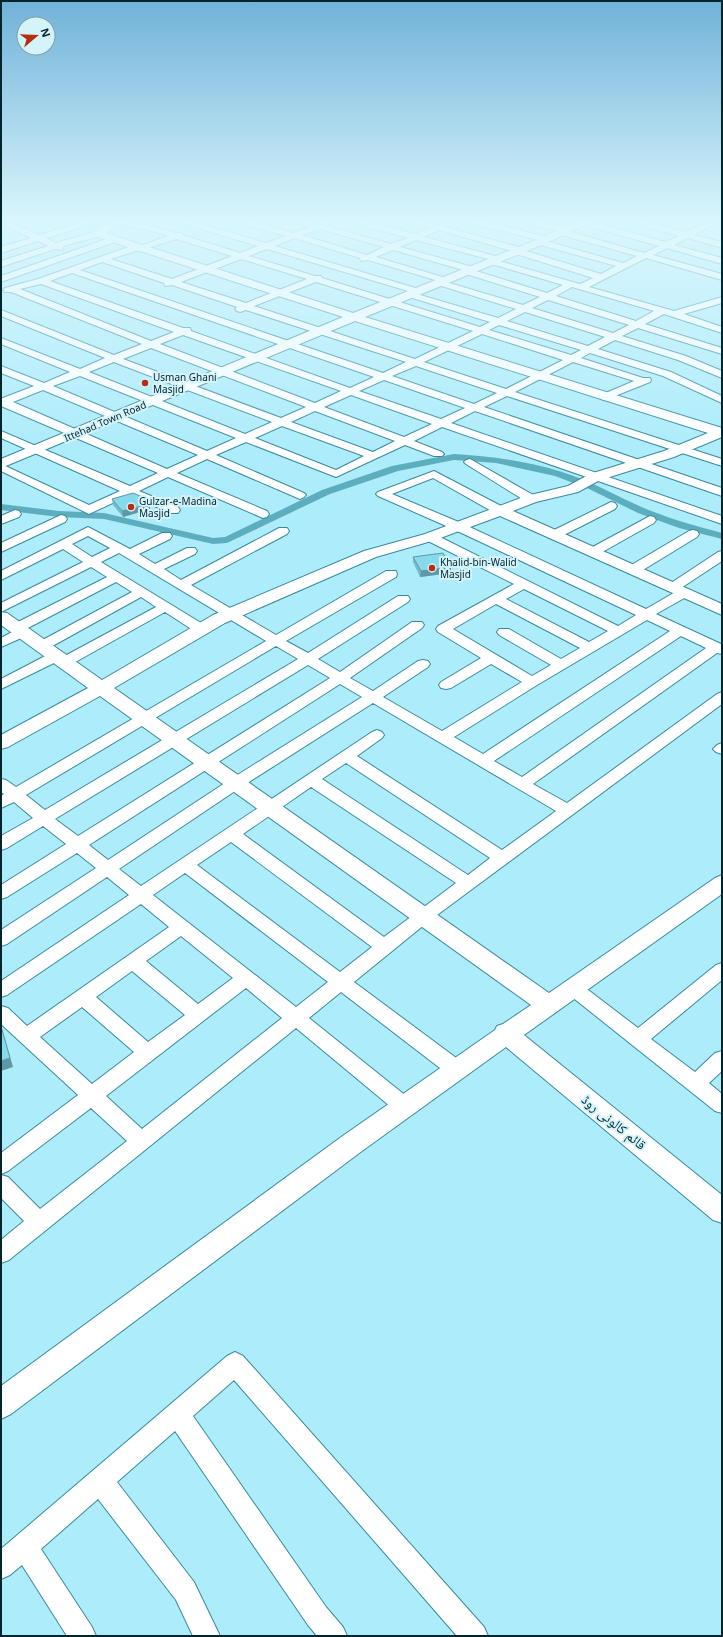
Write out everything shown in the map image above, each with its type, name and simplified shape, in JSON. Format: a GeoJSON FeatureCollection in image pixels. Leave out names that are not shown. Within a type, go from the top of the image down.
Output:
{"type":"FeatureCollection","features":[{"type":"Feature","properties":{"kind":"street"},"geometry":{"type":"LineString","coordinates":[[32,297],[150,345],[438,454]]}},
{"type":"Feature","properties":{"kind":"street"},"geometry":{"type":"LineString","coordinates":[[87,297],[441,423],[584,483],[722,520]]}},
{"type":"Feature","properties":{"kind":"street"},"geometry":{"type":"LineString","coordinates":[[2,342],[108,305],[135,297]]}},
{"type":"Feature","properties":{"kind":"street"},"geometry":{"type":"LineString","coordinates":[[150,297],[722,492]]}},
{"type":"Feature","properties":{"kind":"street"},"geometry":{"type":"LineString","coordinates":[[215,297],[722,463]]}},
{"type":"Feature","properties":{"kind":"street"},"geometry":{"type":"LineString","coordinates":[[2,402],[269,297]]}},
{"type":"Feature","properties":{"kind":"street"},"geometry":{"type":"LineString","coordinates":[[294,297],[605,397],[721,432]]}},
{"type":"Feature","properties":{"kind":"street"},"geometry":{"type":"LineString","coordinates":[[374,297],[643,381]]}},
{"type":"Feature","properties":{"kind":"street","name":"Ittehad Town Road"},"geometry":{"type":"LineString","coordinates":[[1,466],[116,416],[401,297]]}},
{"type":"Feature","properties":{"kind":"street"},"geometry":{"type":"LineString","coordinates":[[425,297],[667,374],[722,400]]}},
{"type":"Feature","properties":{"kind":"street"},"geometry":{"type":"LineString","coordinates":[[489,297],[698,364],[722,374]]}},
{"type":"Feature","properties":{"kind":"street"},"geometry":{"type":"LineString","coordinates":[[1,466],[89,510],[167,472],[449,347],[547,297]]}},
{"type":"Feature","properties":{"kind":"street"},"geometry":{"type":"LineString","coordinates":[[549,297],[722,351]]}},
{"type":"Feature","properties":{"kind":"street"},"geometry":{"type":"LineString","coordinates":[[617,297],[662,310],[722,330]]}},
{"type":"Feature","properties":{"kind":"street"},"geometry":{"type":"LineString","coordinates":[[674,314],[722,300]]}},
{"type":"Feature","properties":{"kind":"street"},"geometry":{"type":"LineString","coordinates":[[2,342],[336,474],[540,376],[662,310]]}},
{"type":"Feature","properties":{"kind":"street"},"geometry":{"type":"LineString","coordinates":[[1,313],[114,359],[373,456]]}},
{"type":"Feature","properties":{"kind":"street"},"geometry":{"type":"LineString","coordinates":[[605,397],[643,381],[722,356]]}},
{"type":"Feature","properties":{"kind":"street"},"geometry":{"type":"LineString","coordinates":[[1,369],[116,416],[300,495]]}},
{"type":"Feature","properties":{"kind":"street"},"geometry":{"type":"LineString","coordinates":[[2,402],[263,514]]}},
{"type":"Feature","properties":{"kind":"street"},"geometry":{"type":"LineString","coordinates":[[1,743],[230,614],[370,554],[430,537],[499,510],[584,483],[680,449],[721,432]]}},
{"type":"Feature","properties":{"kind":"street"},"geometry":{"type":"LineString","coordinates":[[1,434],[174,510]]}},
{"type":"Feature","properties":{"kind":"street"},"geometry":{"type":"LineString","coordinates":[[470,462],[531,499]]}},
{"type":"Feature","properties":{"kind":"street"},"geometry":{"type":"LineString","coordinates":[[522,784],[719,649],[457,526],[382,494],[434,474],[499,510],[678,590],[720,607]]}},
{"type":"Feature","properties":{"kind":"street"},"geometry":{"type":"LineString","coordinates":[[554,535],[611,506]]}},
{"type":"Feature","properties":{"kind":"street"},"geometry":{"type":"LineString","coordinates":[[1,520],[15,514]]}},
{"type":"Feature","properties":{"kind":"street"},"geometry":{"type":"LineString","coordinates":[[1,548],[61,519]]}},
{"type":"Feature","properties":{"kind":"street"},"geometry":{"type":"LineString","coordinates":[[593,552],[650,520]]}},
{"type":"Feature","properties":{"kind":"street"},"geometry":{"type":"LineString","coordinates":[[1,576],[88,531],[567,810]]}},
{"type":"Feature","properties":{"kind":"street"},"geometry":{"type":"LineString","coordinates":[[181,585],[282,532]]}},
{"type":"Feature","properties":{"kind":"street"},"geometry":{"type":"LineString","coordinates":[[633,570],[693,534]]}},
{"type":"Feature","properties":{"kind":"street"},"geometry":{"type":"LineString","coordinates":[[1,608],[92,562],[166,536]]}},
{"type":"Feature","properties":{"kind":"street"},"geometry":{"type":"LineString","coordinates":[[430,537],[618,631]]}},
{"type":"Feature","properties":{"kind":"street"},"geometry":{"type":"LineString","coordinates":[[64,544],[201,629]]}},
{"type":"Feature","properties":{"kind":"street"},"geometry":{"type":"LineString","coordinates":[[154,569],[191,551]]}},
{"type":"Feature","properties":{"kind":"street"},"geometry":{"type":"LineString","coordinates":[[442,738],[646,614],[722,555]]}},
{"type":"Feature","properties":{"kind":"street"},"geometry":{"type":"LineString","coordinates":[[8,799],[391,574]]}},
{"type":"Feature","properties":{"kind":"street"},"geometry":{"type":"LineString","coordinates":[[1,643],[20,630],[116,577]]}},
{"type":"Feature","properties":{"kind":"street"},"geometry":{"type":"LineString","coordinates":[[523,584],[443,628],[532,682]]}},
{"type":"Feature","properties":{"kind":"street"},"geometry":{"type":"LineString","coordinates":[[54,655],[141,592]]}},
{"type":"Feature","properties":{"kind":"street"},"geometry":{"type":"LineString","coordinates":[[1,844],[308,660],[403,599]]}},
{"type":"Feature","properties":{"kind":"street"},"geometry":{"type":"LineString","coordinates":[[496,599],[590,648]]}},
{"type":"Feature","properties":{"kind":"street"},"geometry":{"type":"LineString","coordinates":[[1,685],[54,655],[165,607]]}},
{"type":"Feature","properties":{"kind":"street"},"geometry":{"type":"LineString","coordinates":[[1,617],[548,1005]]}},
{"type":"Feature","properties":{"kind":"street"},"geometry":{"type":"LineString","coordinates":[[1,893],[340,678],[416,625]]}},
{"type":"Feature","properties":{"kind":"street"},"geometry":{"type":"LineString","coordinates":[[483,761],[680,630]]}},
{"type":"Feature","properties":{"kind":"street"},"geometry":{"type":"LineString","coordinates":[[504,632],[561,665]]}},
{"type":"Feature","properties":{"kind":"street"},"geometry":{"type":"LineString","coordinates":[[446,685],[492,657]]}},
{"type":"Feature","properties":{"kind":"street"},"geometry":{"type":"LineString","coordinates":[[1,940],[236,784],[423,664]]}},
{"type":"Feature","properties":{"kind":"street"},"geometry":{"type":"LineString","coordinates":[[1,1253],[423,916],[722,697]]}},
{"type":"Feature","properties":{"kind":"street"},"geometry":{"type":"LineString","coordinates":[[1,990],[377,735]]}},
{"type":"Feature","properties":{"kind":"street"},"geometry":{"type":"LineString","coordinates":[[346,756],[502,858]]}},
{"type":"Feature","properties":{"kind":"street"},"geometry":{"type":"LineString","coordinates":[[312,780],[468,883]]}},
{"type":"Feature","properties":{"kind":"street"},"geometry":{"type":"LineString","coordinates":[[1,784],[8,799],[44,818],[246,978],[404,1106]]}},
{"type":"Feature","properties":{"kind":"street"},"geometry":{"type":"LineString","coordinates":[[232,834],[384,947]]}},
{"type":"Feature","properties":{"kind":"street"},"geometry":{"type":"LineString","coordinates":[[186,865],[456,1069]]}},
{"type":"Feature","properties":{"kind":"street"},"geometry":{"type":"LineString","coordinates":[[1,1404],[404,1106],[505,1034],[660,928],[722,883]]}},
{"type":"Feature","properties":{"kind":"street"},"geometry":{"type":"LineString","coordinates":[[27,1036],[182,927]]}},
{"type":"Feature","properties":{"kind":"street"},"geometry":{"type":"LineString","coordinates":[[133,961],[198,1015]]}},
{"type":"Feature","properties":{"kind":"street"},"geometry":{"type":"LineString","coordinates":[[638,1039],[722,970]]}},
{"type":"Feature","properties":{"kind":"street"},"geometry":{"type":"LineString","coordinates":[[1,1165],[246,978]]}},
{"type":"Feature","properties":{"kind":"street"},"geometry":{"type":"LineString","coordinates":[[572,988],[722,1105]]}},
{"type":"Feature","properties":{"kind":"street"},"geometry":{"type":"LineString","coordinates":[[83,997],[148,1053]]}},
{"type":"Feature","properties":{"kind":"street"},"geometry":{"type":"LineString","coordinates":[[1,1013],[141,1141]]}},
{"type":"Feature","properties":{"kind":"street","name":"قائم کالونی روڈ"},"geometry":{"type":"LineString","coordinates":[[505,1034],[722,1212]]}},
{"type":"Feature","properties":{"kind":"street"},"geometry":{"type":"LineString","coordinates":[[695,1084],[722,1060]]}},
{"type":"Feature","properties":{"kind":"street"},"geometry":{"type":"LineString","coordinates":[[1,1184],[39,1222]]}},
{"type":"Feature","properties":{"kind":"street"},"geometry":{"type":"LineString","coordinates":[[1,1566],[235,1364],[475,1636]]}},
{"type":"Feature","properties":{"kind":"street"},"geometry":{"type":"LineString","coordinates":[[177,1413],[317,1616],[334,1636]]}},
{"type":"Feature","properties":{"kind":"street"},"geometry":{"type":"LineString","coordinates":[[100,1481],[185,1591],[207,1636]]}},
{"type":"Feature","properties":{"kind":"street"},"geometry":{"type":"LineString","coordinates":[[24,1546],[83,1636]]}},
{"type":"Feature","properties":{"kind":"building"},"geometry":{"type":"Polygon","coordinates":[[[133,493],[145,498],[150,504],[122,511],[112,499],[133,493]]]}},
{"type":"Feature","properties":{"kind":"building"},"geometry":{"type":"Polygon","coordinates":[[[443,553],[451,567],[421,571],[413,557],[443,553]]]}},
{"type":"Feature","properties":{"kind":"building"},"geometry":{"type":"Polygon","coordinates":[[[1,1026],[10,1058],[1,1061],[1,1026]]]}},
{"type":"Feature","properties":{"kind":"waterway"},"geometry":{"type":"LineString","coordinates":[[1,507],[59,514],[104,516],[213,541],[227,540],[326,492],[396,468],[454,457],[496,460],[558,474],[593,487],[642,511],[683,526],[722,536]]}},
{"type":"Feature","properties":{"kind":"place","name":"Usman Ghani Masjid"},"geometry":{"type":"Point","coordinates":[145,383]}},
{"type":"Feature","properties":{"kind":"place","name":"Gulzar-e-Madina Masjid"},"geometry":{"type":"Point","coordinates":[131,507]}},
{"type":"Feature","properties":{"kind":"place","name":"Khalid-bin-Walid Masjid"},"geometry":{"type":"Point","coordinates":[432,568]}}]}
